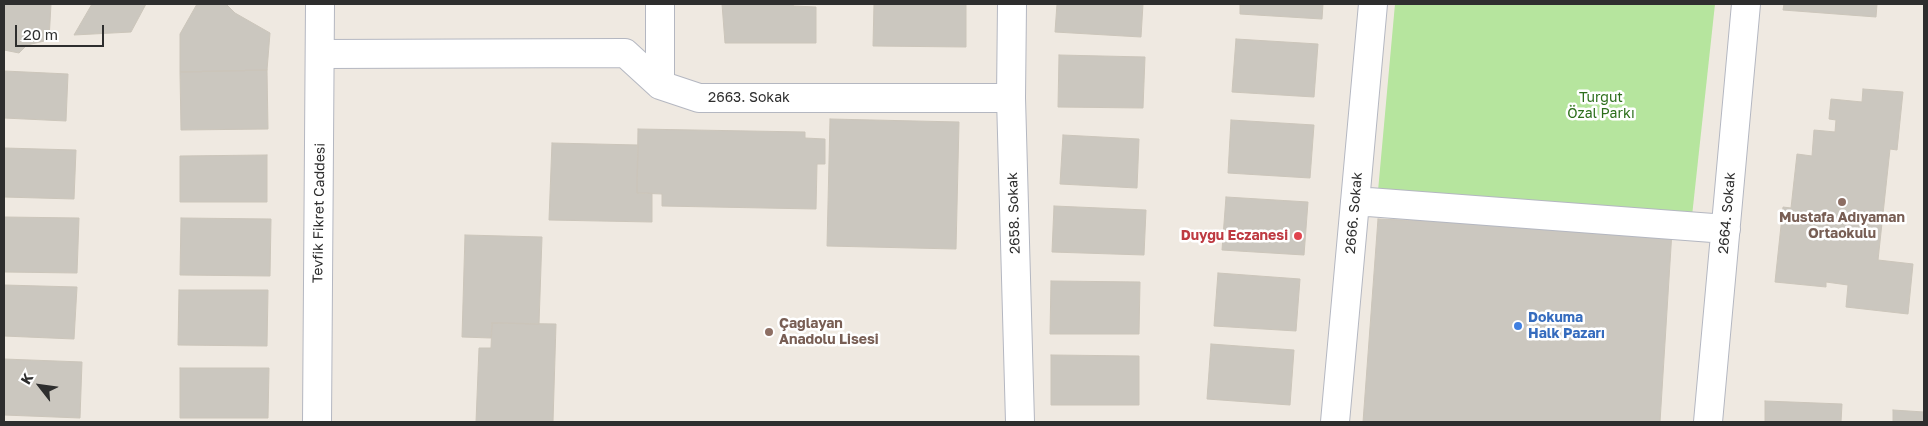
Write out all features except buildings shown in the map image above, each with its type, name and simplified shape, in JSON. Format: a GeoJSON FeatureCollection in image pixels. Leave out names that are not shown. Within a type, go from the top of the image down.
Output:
{"type":"FeatureCollection","features":[{"type":"Feature","properties":{"kind":"street","name":"Tevfik Fikret Caddesi"},"geometry":{"type":"LineString","coordinates":[[317,422],[321,54],[319,4]]}},
{"type":"Feature","properties":{"kind":"street"},"geometry":{"type":"LineString","coordinates":[[660,4],[660,85]]}},
{"type":"Feature","properties":{"kind":"street","name":"2658. Sokak"},"geometry":{"type":"LineString","coordinates":[[1012,4],[1011,98],[1020,422]]}},
{"type":"Feature","properties":{"kind":"street","name":"2666. Sokak"},"geometry":{"type":"LineString","coordinates":[[1335,422],[1373,4]]}},
{"type":"Feature","properties":{"kind":"street","name":"2664. Sokak"},"geometry":{"type":"LineString","coordinates":[[1708,422],[1746,4]]}},
{"type":"Feature","properties":{"kind":"street","name":"2663. Sokak"},"geometry":{"type":"LineString","coordinates":[[321,54],[625,53],[660,85],[699,98],[1011,98]]}},
{"type":"Feature","properties":{"kind":"street"},"geometry":{"type":"LineString","coordinates":[[1355,201],[1726,229]]}},
{"type":"Feature","properties":{"kind":"green space","name":"Turgut Özal Parkı"},"geometry":{"type":"Polygon","coordinates":[[[1395,4],[1715,4],[1692,216],[1378,191],[1395,4]]]}},
{"type":"Feature","properties":{"kind":"place","name":"Mustafa Adıyaman Ortaokulu"},"geometry":{"type":"Point","coordinates":[1842,202]}},
{"type":"Feature","properties":{"kind":"place","name":"Duygu Eczanesi"},"geometry":{"type":"Point","coordinates":[1298,236]}},
{"type":"Feature","properties":{"kind":"place","name":"Dokuma Halk Pazarı"},"geometry":{"type":"Point","coordinates":[1518,326]}},
{"type":"Feature","properties":{"kind":"place","name":"Çağlayan Anadolu Lisesi"},"geometry":{"type":"Point","coordinates":[769,332]}}]}
